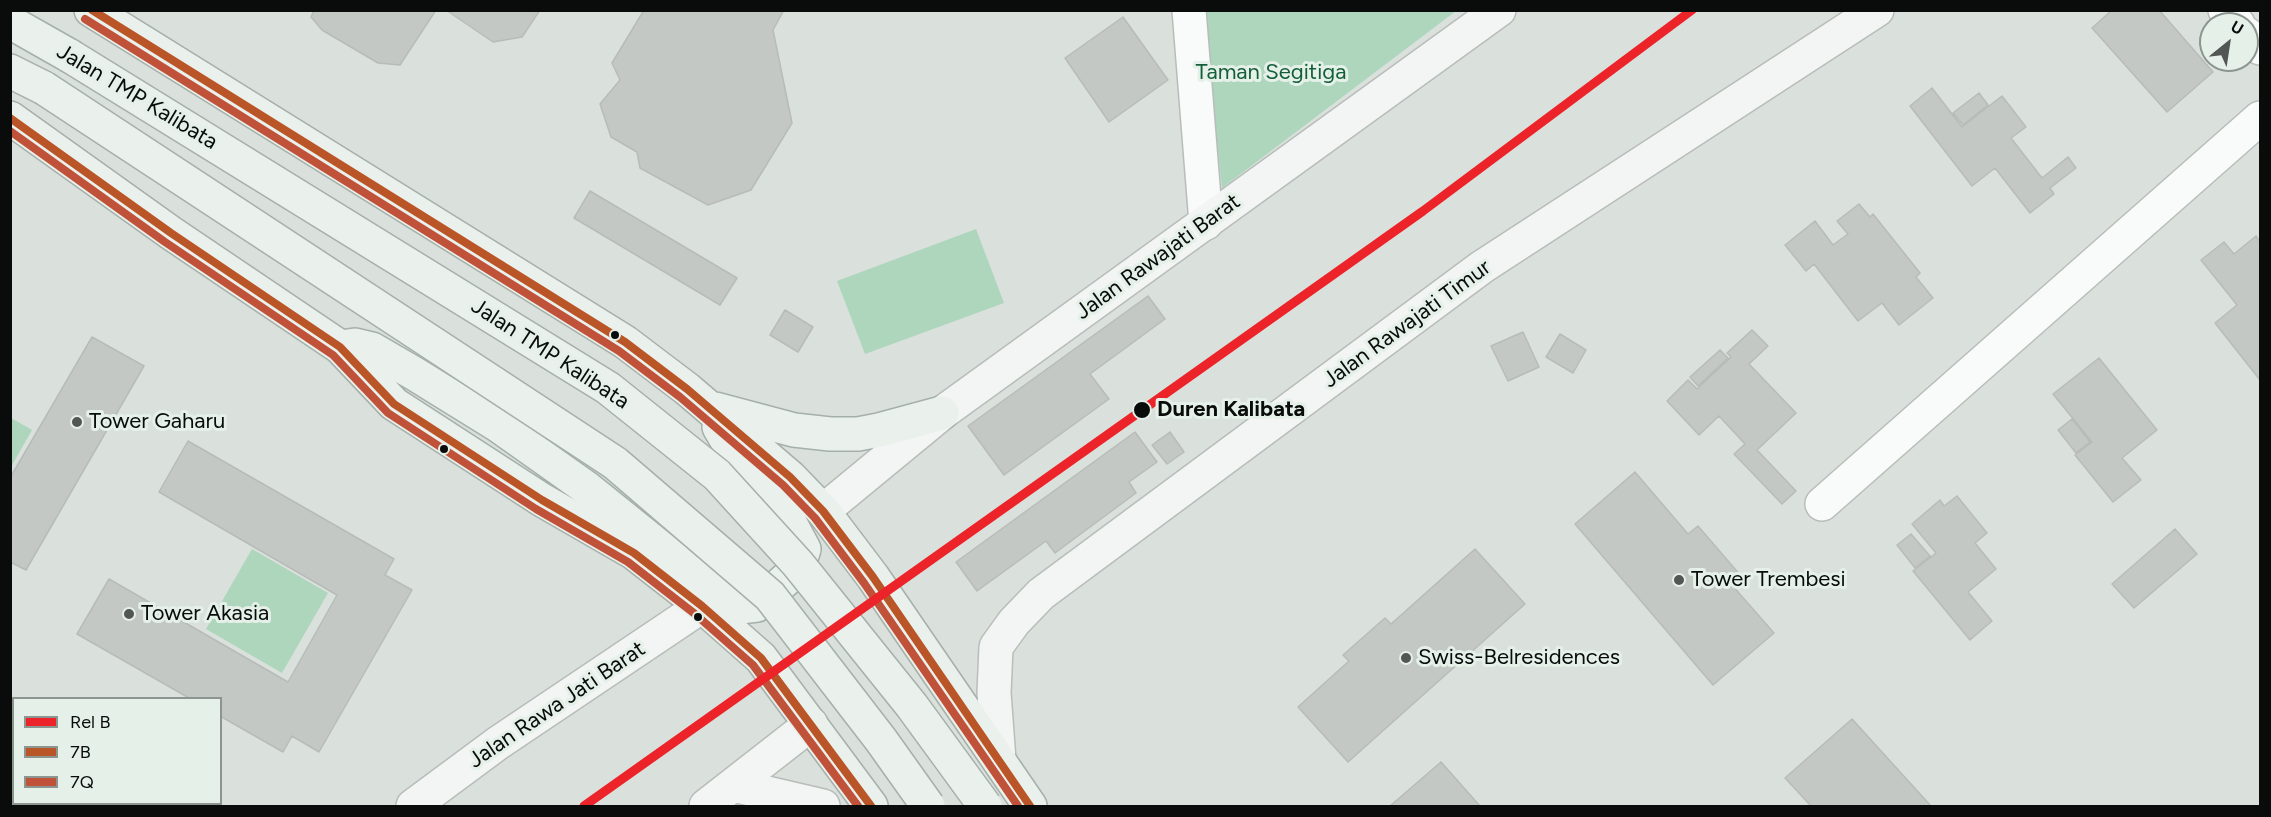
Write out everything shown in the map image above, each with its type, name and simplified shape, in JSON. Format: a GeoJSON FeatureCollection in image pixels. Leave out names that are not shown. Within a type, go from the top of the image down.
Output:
{"type":"FeatureCollection","features":[{"type":"Feature","properties":{"kind":"main road"},"geometry":{"type":"LineString","coordinates":[[91,10],[625,342],[790,477],[823,511],[873,577],[1030,807]]}},
{"type":"Feature","properties":{"kind":"main road","name":"Jalan TMP Kalibata"},"geometry":{"type":"LineString","coordinates":[[10,22],[70,56],[608,388],[717,475],[798,564],[891,679],[986,807]]}},
{"type":"Feature","properties":{"kind":"main road","name":"Jalan TMP Kalibata"},"geometry":{"type":"LineString","coordinates":[[10,70],[44,88],[615,463],[770,596],[881,740],[928,807]]}},
{"type":"Feature","properties":{"kind":"main road"},"geometry":{"type":"LineString","coordinates":[[10,118],[171,233],[340,347],[394,404],[542,500],[634,554],[702,606],[756,652],[871,807]]}},
{"type":"Feature","properties":{"kind":"main road"},"geometry":{"type":"LineString","coordinates":[[340,347],[355,345],[372,350],[415,374],[499,426],[588,489],[722,597],[740,607],[757,605],[799,566],[804,549],[789,521],[742,466],[707,407]]}},
{"type":"Feature","properties":{"kind":"main road"},"geometry":{"type":"LineString","coordinates":[[707,407],[794,429],[830,434],[879,430],[942,413]]}},
{"type":"Feature","properties":{"kind":"street"},"geometry":{"type":"LineString","coordinates":[[1189,10],[1206,223]]}},
{"type":"Feature","properties":{"kind":"street","name":"Jalan Rawajati Barat"},"geometry":{"type":"LineString","coordinates":[[823,511],[942,413],[1499,10]]}},
{"type":"Feature","properties":{"kind":"street","name":"Jalan Rawajati Timur"},"geometry":{"type":"LineString","coordinates":[[999,760],[994,693],[996,647],[1014,622],[1041,594],[1482,267],[1877,10]]}},
{"type":"Feature","properties":{"kind":"street"},"geometry":{"type":"LineString","coordinates":[[1822,504],[2260,118]]}},
{"type":"Feature","properties":{"kind":"street","name":"Jalan Rawa Jati Barat"},"geometry":{"type":"LineString","coordinates":[[413,807],[498,743],[702,606]]}},
{"type":"Feature","properties":{"kind":"street"},"geometry":{"type":"LineString","coordinates":[[706,807],[811,724]]}},
{"type":"Feature","properties":{"kind":"street"},"geometry":{"type":"LineString","coordinates":[[733,785],[823,807]]}},
{"type":"Feature","properties":{"kind":"green space","name":"Taman Segitiga"},"geometry":{"type":"Polygon","coordinates":[[[1203,10],[1456,11],[1222,188],[1203,10]]]}},
{"type":"Feature","properties":{"kind":"green space"},"geometry":{"type":"Polygon","coordinates":[[[976,229],[1004,303],[865,354],[837,281],[976,229]]]}},
{"type":"Feature","properties":{"kind":"green space"},"geometry":{"type":"Polygon","coordinates":[[[11,418],[32,430],[11,467],[11,418]]]}},
{"type":"Feature","properties":{"kind":"green space"},"geometry":{"type":"Polygon","coordinates":[[[252,549],[328,593],[282,673],[206,629],[252,549]]]}},
{"type":"Feature","properties":{"kind":"building"},"geometry":{"type":"Polygon","coordinates":[[[314,10],[436,10],[400,65],[378,63],[322,30],[311,17],[314,10]]]}},
{"type":"Feature","properties":{"kind":"building"},"geometry":{"type":"Polygon","coordinates":[[[446,10],[540,10],[522,37],[493,42],[446,10]]]}},
{"type":"Feature","properties":{"kind":"building"},"geometry":{"type":"Polygon","coordinates":[[[644,10],[784,10],[773,30],[792,123],[751,190],[708,205],[640,168],[637,152],[611,137],[600,104],[620,80],[612,63],[644,10]]]}},
{"type":"Feature","properties":{"kind":"building"},"geometry":{"type":"Polygon","coordinates":[[[2112,10],[2159,10],[2199,56],[2199,72],[2213,72],[2167,112],[2092,28],[2112,10]]]}},
{"type":"Feature","properties":{"kind":"building"},"geometry":{"type":"Polygon","coordinates":[[[1123,17],[1168,80],[1109,122],[1065,58],[1123,17]]]}},
{"type":"Feature","properties":{"kind":"building"},"geometry":{"type":"Polygon","coordinates":[[[1932,88],[1962,127],[2002,96],[2026,127],[2011,138],[2042,178],[2068,157],[2076,168],[2050,188],[2054,194],[2030,213],[1995,168],[1972,186],[1910,106],[1932,88]]]}},
{"type":"Feature","properties":{"kind":"building"},"geometry":{"type":"Polygon","coordinates":[[[1979,93],[1988,105],[1963,125],[1953,113],[1979,93]]]}},
{"type":"Feature","properties":{"kind":"building"},"geometry":{"type":"Polygon","coordinates":[[[590,191],[737,278],[720,305],[574,218],[590,191]]]}},
{"type":"Feature","properties":{"kind":"building"},"geometry":{"type":"Polygon","coordinates":[[[1859,204],[1870,217],[1873,214],[1920,273],[1916,277],[1933,298],[1899,325],[1882,303],[1858,321],[1814,264],[1806,271],[1785,245],[1815,221],[1833,245],[1848,234],[1837,221],[1859,204]]]}},
{"type":"Feature","properties":{"kind":"building"},"geometry":{"type":"Polygon","coordinates":[[[2256,236],[2260,242],[2260,380],[2215,323],[2237,305],[2201,260],[2224,242],[2234,254],[2256,236]]]}},
{"type":"Feature","properties":{"kind":"building"},"geometry":{"type":"Polygon","coordinates":[[[1148,296],[1165,319],[1090,374],[1109,399],[1004,475],[968,426],[1148,296]]]}},
{"type":"Feature","properties":{"kind":"building"},"geometry":{"type":"Polygon","coordinates":[[[785,310],[813,327],[798,352],[770,335],[785,310]]]}},
{"type":"Feature","properties":{"kind":"building"},"geometry":{"type":"Polygon","coordinates":[[[1752,330],[1768,346],[1749,364],[1796,413],[1757,450],[1796,491],[1782,504],[1734,454],[1745,444],[1719,416],[1699,435],[1667,401],[1688,380],[1697,389],[1731,357],[1727,353],[1752,330]]]}},
{"type":"Feature","properties":{"kind":"building"},"geometry":{"type":"Polygon","coordinates":[[[1523,332],[1539,367],[1508,381],[1491,346],[1523,332]]]}},
{"type":"Feature","properties":{"kind":"building"},"geometry":{"type":"Polygon","coordinates":[[[1560,334],[1586,350],[1573,373],[1546,357],[1560,334]]]}},
{"type":"Feature","properties":{"kind":"building","name":"Tower Gaharu"},"geometry":{"type":"Polygon","coordinates":[[[92,337],[144,366],[26,570],[10,562],[10,478],[92,337]]]}},
{"type":"Feature","properties":{"kind":"building"},"geometry":{"type":"Polygon","coordinates":[[[1720,350],[1728,358],[1698,386],[1690,377],[1720,350]]]}},
{"type":"Feature","properties":{"kind":"building"},"geometry":{"type":"Polygon","coordinates":[[[2099,358],[2157,430],[2122,458],[2141,480],[2113,502],[2075,455],[2092,442],[2053,394],[2099,358]]]}},
{"type":"Feature","properties":{"kind":"building"},"geometry":{"type":"Polygon","coordinates":[[[2072,419],[2090,442],[2076,453],[2058,430],[2072,419]]]}},
{"type":"Feature","properties":{"kind":"building"},"geometry":{"type":"Polygon","coordinates":[[[1135,432],[1157,462],[1129,482],[1136,493],[1055,553],[1046,541],[977,591],[956,562],[1135,432]]]}},
{"type":"Feature","properties":{"kind":"building"},"geometry":{"type":"Polygon","coordinates":[[[1170,432],[1184,452],[1167,464],[1152,445],[1170,432]]]}},
{"type":"Feature","properties":{"kind":"building","name":"Tower Akasia"},"geometry":{"type":"Polygon","coordinates":[[[188,441],[394,559],[385,575],[412,590],[319,752],[292,736],[283,752],[222,717],[222,697],[187,697],[77,634],[109,579],[288,682],[337,595],[159,492],[188,441]]]}},
{"type":"Feature","properties":{"kind":"building","name":"Tower Trembesi"},"geometry":{"type":"Polygon","coordinates":[[[1635,472],[1688,534],[1698,526],[1741,576],[1731,584],[1774,633],[1713,685],[1575,524],[1635,472]]]}},
{"type":"Feature","properties":{"kind":"building"},"geometry":{"type":"Polygon","coordinates":[[[1957,496],[1987,533],[1975,543],[1996,569],[1968,592],[1992,621],[1970,640],[1913,571],[1936,553],[1912,524],[1940,500],[1944,506],[1957,496]]]}},
{"type":"Feature","properties":{"kind":"building"},"geometry":{"type":"Polygon","coordinates":[[[2175,529],[2197,554],[2134,608],[2112,584],[2175,529]]]}},
{"type":"Feature","properties":{"kind":"building"},"geometry":{"type":"Polygon","coordinates":[[[1911,534],[1930,556],[1915,568],[1897,545],[1911,534]]]}},
{"type":"Feature","properties":{"kind":"building","name":"Swiss-Belresidences"},"geometry":{"type":"Polygon","coordinates":[[[1475,549],[1525,604],[1348,762],[1298,707],[1349,661],[1343,655],[1385,618],[1391,624],[1475,549]]]}},
{"type":"Feature","properties":{"kind":"building"},"geometry":{"type":"Polygon","coordinates":[[[10,705],[12,706],[12,774],[10,773],[10,705]]]}},
{"type":"Feature","properties":{"kind":"building"},"geometry":{"type":"Polygon","coordinates":[[[1852,719],[1931,806],[1811,806],[1785,778],[1852,719]]]}},
{"type":"Feature","properties":{"kind":"building"},"geometry":{"type":"Polygon","coordinates":[[[1441,762],[1480,806],[1390,806],[1441,762]]]}},
{"type":"Feature","properties":{"kind":"building"},"geometry":{"type":"Polygon","coordinates":[[[22,805],[93,805],[92,806],[22,805]]]}},
{"type":"Feature","properties":{"kind":"rail line","name":"B"},"geometry":{"type":"LineString","coordinates":[[584,806],[1423,211],[1692,10]]}},
{"type":"Feature","properties":{"kind":"transit line","name":"7B"},"geometry":{"type":"LineString","coordinates":[[92,10],[625,342],[687,389],[790,477],[823,511],[873,577],[1030,806]]}},
{"type":"Feature","properties":{"kind":"transit line","name":"7Q"},"geometry":{"type":"LineString","coordinates":[[85,19],[619,351],[680,397],[783,485],[815,518],[864,583],[1018,806]]}},
{"type":"Feature","properties":{"kind":"transit line","name":"7B"},"geometry":{"type":"LineString","coordinates":[[10,118],[171,233],[340,347],[394,404],[542,500],[634,553],[702,606],[761,658],[871,806]]}},
{"type":"Feature","properties":{"kind":"transit line","name":"7Q"},"geometry":{"type":"LineString","coordinates":[[10,131],[165,242],[333,355],[388,413],[536,509],[628,562],[695,614],[753,665],[858,806]]}},
{"type":"Feature","properties":{"kind":"place","name":"Duren Kalibata"},"geometry":{"type":"Point","coordinates":[1142,410]}},
{"type":"Feature","properties":{"kind":"place","name":"Tower Gaharu"},"geometry":{"type":"Point","coordinates":[77,422]}},
{"type":"Feature","properties":{"kind":"place","name":"Tower Trembesi"},"geometry":{"type":"Point","coordinates":[1679,580]}},
{"type":"Feature","properties":{"kind":"place","name":"Tower Akasia"},"geometry":{"type":"Point","coordinates":[129,614]}},
{"type":"Feature","properties":{"kind":"place","name":"Swiss-Belresidences"},"geometry":{"type":"Point","coordinates":[1406,658]}}]}
